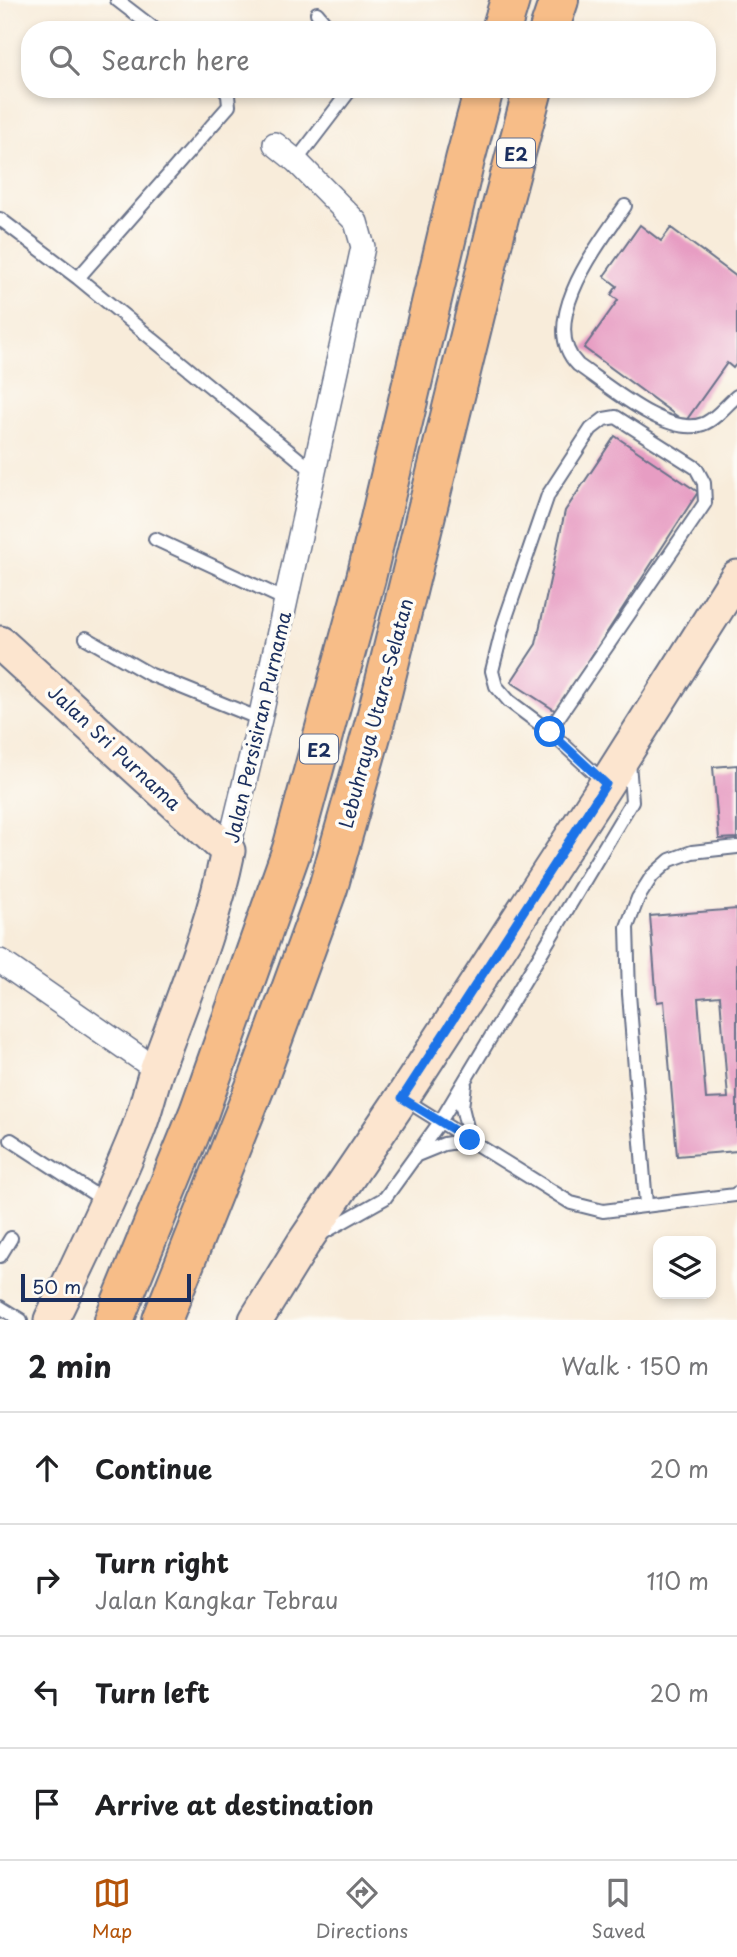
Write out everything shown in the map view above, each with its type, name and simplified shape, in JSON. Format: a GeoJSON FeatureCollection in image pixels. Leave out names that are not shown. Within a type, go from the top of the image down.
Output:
{"type":"FeatureCollection","features":[{"type":"Feature","properties":{"kind":"highway"},"geometry":{"type":"LineString","coordinates":[[504,21],[510,0]]}},
{"type":"Feature","properties":{"kind":"highway"},"geometry":{"type":"LineString","coordinates":[[552,21],[559,0]]}},
{"type":"Feature","properties":{"kind":"highway","name":"E2"},"geometry":{"type":"LineString","coordinates":[[114,1320],[199,1112],[292,849],[366,578],[482,98]]}},
{"type":"Feature","properties":{"kind":"highway","name":"Lebuhraya Utara–Selatan"},"geometry":{"type":"LineString","coordinates":[[162,1320],[259,1077],[328,888],[376,718],[531,98]]}},
{"type":"Feature","properties":{"kind":"street","name":"Jalan Persisiran Purnama"},"geometry":{"type":"LineString","coordinates":[[51,1320],[108,1204],[139,1127],[157,1070],[194,976],[218,900],[363,247],[356,222],[296,161],[275,144]]}},
{"type":"Feature","properties":{"kind":"street"},"geometry":{"type":"LineString","coordinates":[[256,1320],[303,1244],[402,1098],[606,784],[737,577]]}},
{"type":"Feature","properties":{"kind":"street","name":"Jalan Sri Purnama"},"geometry":{"type":"LineString","coordinates":[[3,653],[229,851]]}},
{"type":"Feature","properties":{"kind":"street"},"geometry":{"type":"LineString","coordinates":[[0,961],[157,1070]]}},
{"type":"Feature","properties":{"kind":"lane"},"geometry":{"type":"LineString","coordinates":[[117,0],[144,21]]}},
{"type":"Feature","properties":{"kind":"lane"},"geometry":{"type":"LineString","coordinates":[[317,13],[324,21]]}},
{"type":"Feature","properties":{"kind":"lane"},"geometry":{"type":"LineString","coordinates":[[78,278],[229,106],[228,98]]}},
{"type":"Feature","properties":{"kind":"lane"},"geometry":{"type":"LineString","coordinates":[[296,161],[344,98]]}},
{"type":"Feature","properties":{"kind":"lane"},"geometry":{"type":"LineString","coordinates":[[625,206],[583,267],[573,289],[565,324],[569,355],[578,365],[645,410],[675,425],[704,424],[737,396]]}},
{"type":"Feature","properties":{"kind":"lane"},"geometry":{"type":"LineString","coordinates":[[0,219],[78,278],[313,471]]}},
{"type":"Feature","properties":{"kind":"lane"},"geometry":{"type":"LineString","coordinates":[[550,732],[705,503],[704,483],[696,468],[616,417],[604,419],[591,429],[548,495],[504,623],[492,671],[496,685],[509,701],[550,732],[606,784]]}},
{"type":"Feature","properties":{"kind":"lane"},"geometry":{"type":"LineString","coordinates":[[155,538],[286,600]]}},
{"type":"Feature","properties":{"kind":"lane"},"geometry":{"type":"LineString","coordinates":[[86,638],[149,674],[260,719]]}},
{"type":"Feature","properties":{"kind":"lane"},"geometry":{"type":"LineString","coordinates":[[303,1244],[385,1198],[440,1122],[632,801],[628,748]]}},
{"type":"Feature","properties":{"kind":"lane"},"geometry":{"type":"LineString","coordinates":[[646,1204],[629,994],[627,927],[638,898],[652,876],[670,860],[692,852],[737,847]]}},
{"type":"Feature","properties":{"kind":"lane"},"geometry":{"type":"LineString","coordinates":[[466,1077],[462,1107],[470,1140]]}},
{"type":"Feature","properties":{"kind":"lane"},"geometry":{"type":"LineString","coordinates":[[402,1098],[571,1203],[603,1210],[735,1195],[737,1192]]}},
{"type":"Feature","properties":{"kind":"lane"},"geometry":{"type":"LineString","coordinates":[[12,1140],[108,1204]]}},
{"type":"Feature","properties":{"kind":"lane"},"geometry":{"type":"LineString","coordinates":[[416,1155],[444,1144],[470,1140]]}},
{"type":"Feature","properties":{"kind":"lane"},"geometry":{"type":"LineString","coordinates":[[0,1256],[11,1238]]}},
{"type":"Feature","properties":{"kind":"lane"},"geometry":{"type":"LineString","coordinates":[[0,1307],[21,1320]]}},
{"type":"Feature","properties":{"kind":"building"},"geometry":{"type":"Polygon","coordinates":[[[640,225],[661,241],[671,228],[737,277],[737,363],[733,368],[727,363],[685,422],[584,348],[618,300],[611,295],[617,286],[604,276],[640,225]]]}},
{"type":"Feature","properties":{"kind":"building"},"geometry":{"type":"Polygon","coordinates":[[[615,436],[698,492],[556,711],[511,682],[536,644],[565,511],[615,436]]]}},
{"type":"Feature","properties":{"kind":"building"},"geometry":{"type":"Polygon","coordinates":[[[737,765],[737,838],[719,839],[713,767],[737,765]]]}},
{"type":"Feature","properties":{"kind":"building"},"geometry":{"type":"Polygon","coordinates":[[[737,909],[737,1151],[677,1156],[664,1001],[657,1002],[650,916],[737,909]],[[720,996],[698,998],[706,1099],[728,1098],[720,996]]]}},
{"type":"Feature","properties":{"kind":"route"},"geometry":{"type":"LineString","coordinates":[[470,1140],[402,1098],[606,784],[550,732]]}}]}
